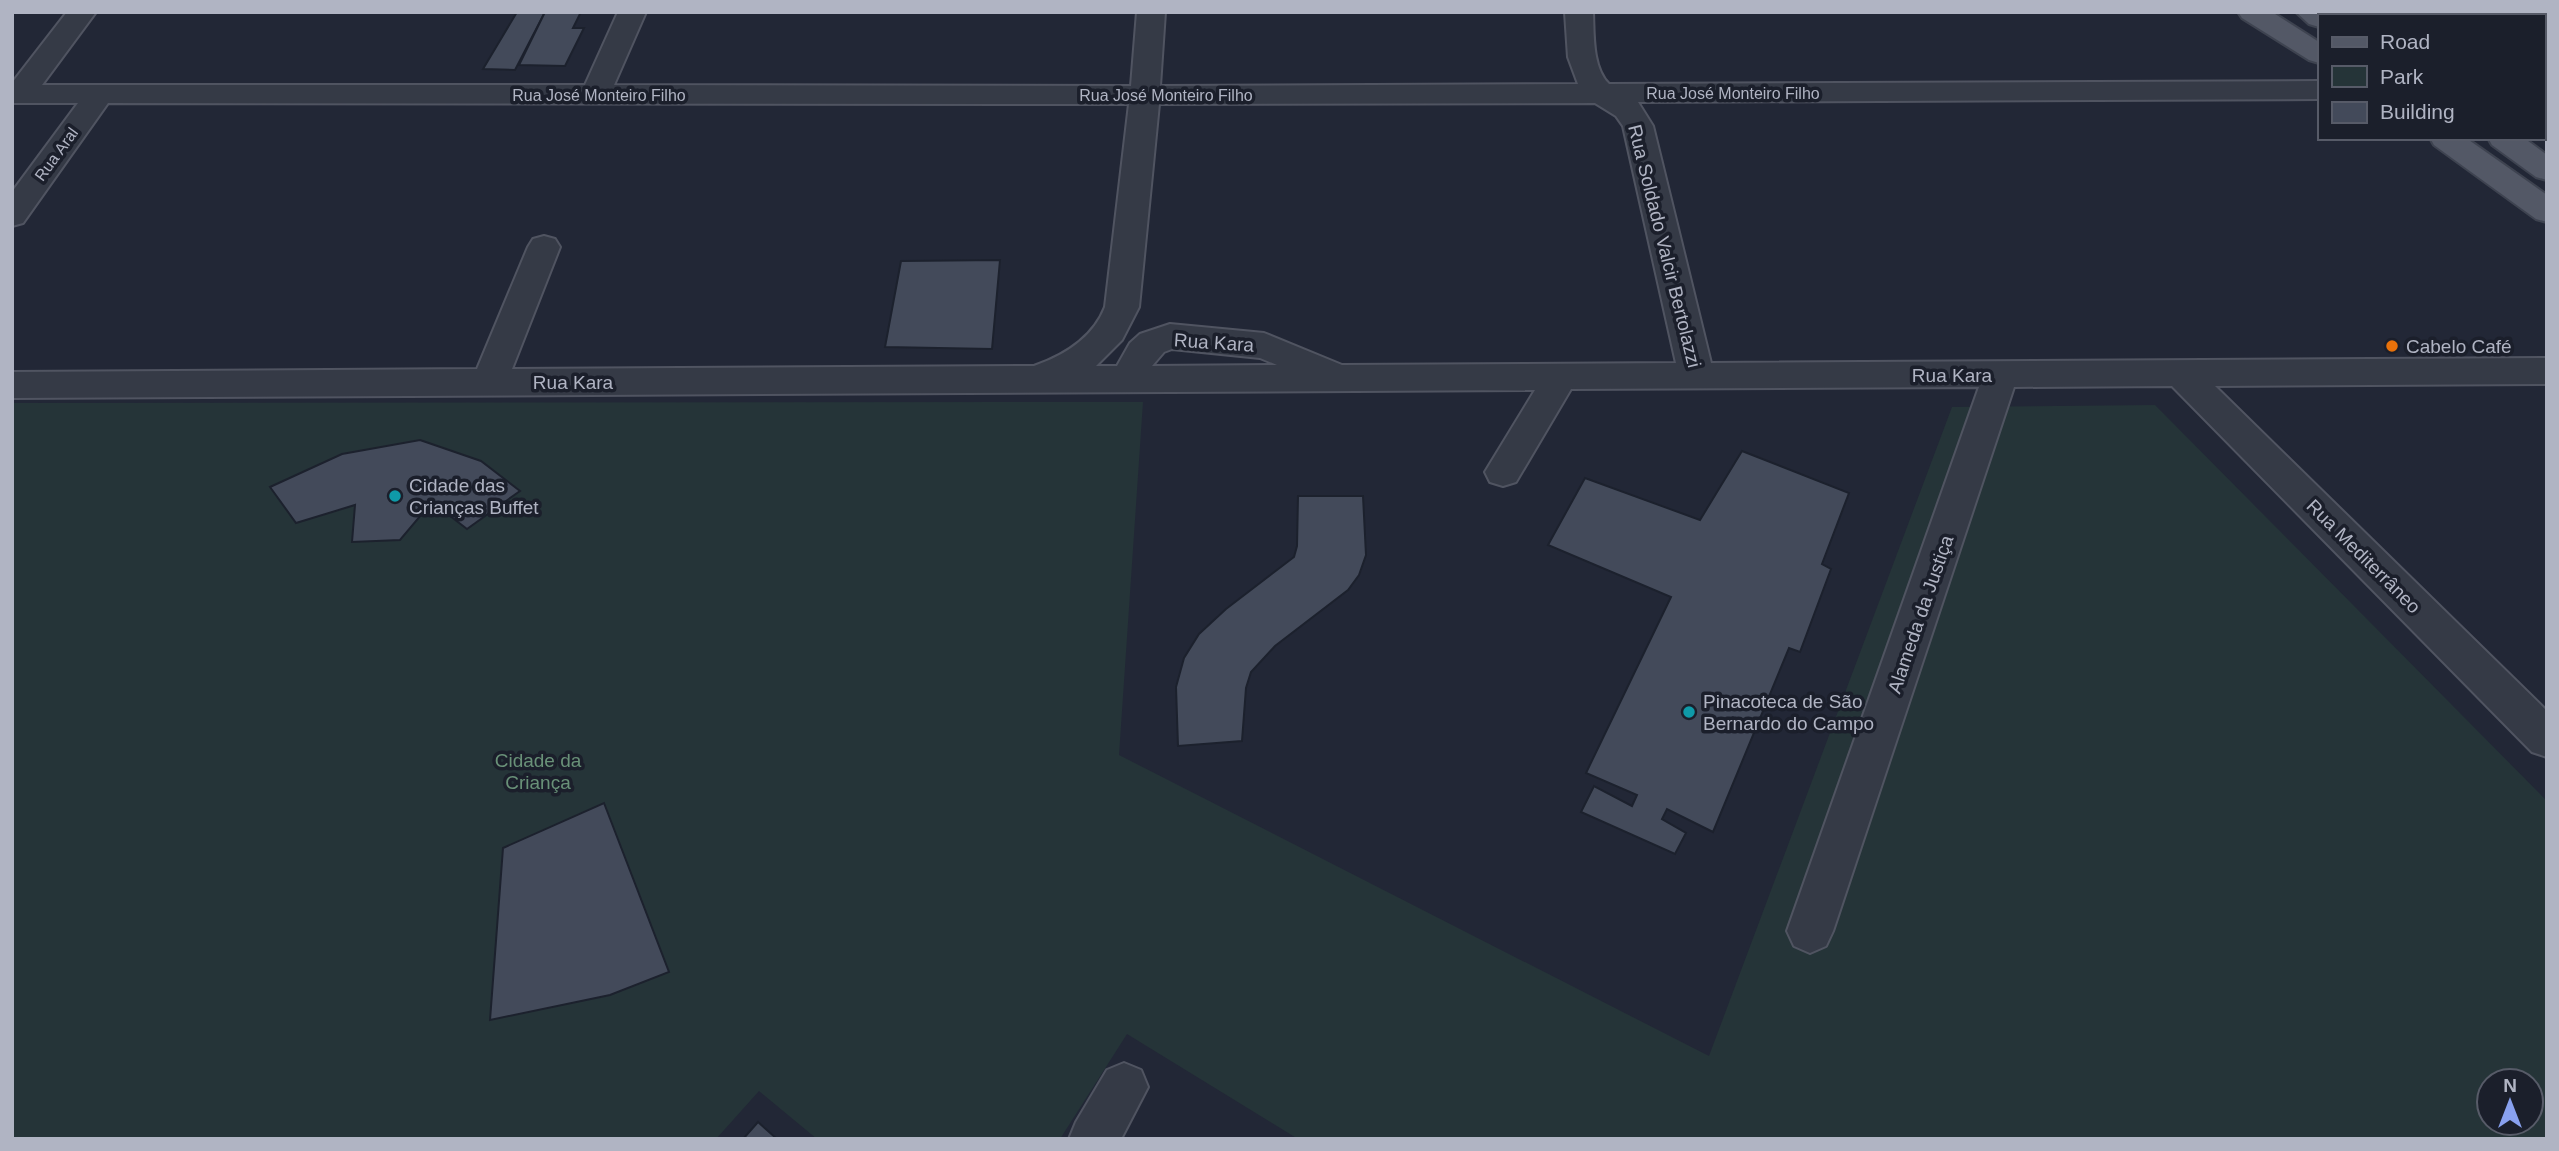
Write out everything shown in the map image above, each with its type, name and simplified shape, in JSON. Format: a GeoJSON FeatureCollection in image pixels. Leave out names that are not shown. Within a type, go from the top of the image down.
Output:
{"type":"FeatureCollection","features":[{"type":"Feature","properties":{"kind":"main road"},"geometry":{"type":"LineString","coordinates":[[2252,12],[2318,53]]}},
{"type":"Feature","properties":{"kind":"main road"},"geometry":{"type":"LineString","coordinates":[[2448,140],[2547,211]]}},
{"type":"Feature","properties":{"kind":"main road"},"geometry":{"type":"LineString","coordinates":[[2506,140],[2547,170]]}},
{"type":"Feature","properties":{"kind":"street"},"geometry":{"type":"LineString","coordinates":[[16,94],[82,12]]}},
{"type":"Feature","properties":{"kind":"street"},"geometry":{"type":"LineString","coordinates":[[595,95],[632,12]]}},
{"type":"Feature","properties":{"kind":"street"},"geometry":{"type":"LineString","coordinates":[[1031,380],[1061,370],[1084,358],[1109,334],[1122,307],[1145,95],[1151,12]]}},
{"type":"Feature","properties":{"kind":"street","name":"Rua Soldado Valcir Bertolazzi"},"geometry":{"type":"LineString","coordinates":[[1579,12],[1583,65],[1601,93],[1631,110],[1639,126],[1697,377]]}},
{"type":"Feature","properties":{"kind":"street","name":"Rua José Monteiro Filho"},"geometry":{"type":"LineString","coordinates":[[16,94],[1145,95],[2318,90]]}},
{"type":"Feature","properties":{"kind":"street","name":"Rua Aral"},"geometry":{"type":"LineString","coordinates":[[12,215],[100,94]]}},
{"type":"Feature","properties":{"kind":"street"},"geometry":{"type":"LineString","coordinates":[[489,383],[544,247]]}},
{"type":"Feature","properties":{"kind":"street"},"geometry":{"type":"LineString","coordinates":[[1122,307],[1137,324],[1170,337]]}},
{"type":"Feature","properties":{"kind":"street","name":"Rua Kara"},"geometry":{"type":"LineString","coordinates":[[1133,380],[1135,362],[1142,352],[1152,343],[1170,337],[1264,346],[1312,366],[1357,379]]}},
{"type":"Feature","properties":{"kind":"street","name":"Rua Kara"},"geometry":{"type":"LineString","coordinates":[[12,385],[2547,371]]}},
{"type":"Feature","properties":{"kind":"street","name":"Rua Mediterrâneo"},"geometry":{"type":"LineString","coordinates":[[2181,374],[2547,739]]}},
{"type":"Feature","properties":{"kind":"street","name":"Alameda da Justiça"},"geometry":{"type":"LineString","coordinates":[[1810,931],[1988,417],[2000,375]]}},
{"type":"Feature","properties":{"kind":"street"},"geometry":{"type":"LineString","coordinates":[[1503,472],[1560,378]]}},
{"type":"Feature","properties":{"kind":"street"},"geometry":{"type":"LineString","coordinates":[[1093,1139],[1124,1087]]}},
{"type":"Feature","properties":{"kind":"green space","name":"Cidade da Criança"},"geometry":{"type":"Polygon","coordinates":[[[1143,402],[1119,755],[1709,1056],[1952,407],[2155,405],[2547,801],[2547,1139],[1298,1139],[1127,1034],[1060,1139],[817,1139],[759,1091],[716,1139],[12,1139],[12,403],[1143,402]]]}},
{"type":"Feature","properties":{"kind":"building"},"geometry":{"type":"Polygon","coordinates":[[[517,12],[545,12],[515,70],[483,69],[517,12]]]}},
{"type":"Feature","properties":{"kind":"building"},"geometry":{"type":"Polygon","coordinates":[[[545,12],[581,12],[573,28],[584,28],[565,66],[519,65],[545,12]]]}},
{"type":"Feature","properties":{"kind":"building"},"geometry":{"type":"Polygon","coordinates":[[[1000,260],[992,349],[885,347],[901,261],[1000,260]]]}},
{"type":"Feature","properties":{"kind":"building","name":"Cidade das Crianças Buffet"},"geometry":{"type":"Polygon","coordinates":[[[420,440],[481,461],[520,491],[467,529],[432,502],[400,540],[352,542],[355,505],[296,523],[270,487],[342,454],[420,440]]]}},
{"type":"Feature","properties":{"kind":"building","name":"Pinacoteca de São Bernardo do Campo"},"geometry":{"type":"Polygon","coordinates":[[[1742,451],[1849,493],[1822,564],[1831,569],[1800,652],[1789,648],[1713,832],[1667,809],[1662,819],[1686,833],[1675,854],[1581,812],[1594,786],[1632,806],[1637,795],[1586,773],[1671,597],[1548,545],[1585,478],[1700,520],[1742,451]]]}},
{"type":"Feature","properties":{"kind":"building"},"geometry":{"type":"Polygon","coordinates":[[[1298,496],[1363,496],[1366,555],[1359,575],[1348,590],[1275,646],[1251,672],[1246,688],[1242,741],[1178,746],[1176,687],[1184,658],[1199,634],[1226,609],[1294,557],[1297,546],[1298,496]]]}},
{"type":"Feature","properties":{"kind":"building"},"geometry":{"type":"Polygon","coordinates":[[[604,803],[669,972],[610,995],[490,1020],[503,848],[604,803]]]}},
{"type":"Feature","properties":{"kind":"building"},"geometry":{"type":"Polygon","coordinates":[[[758,1122],[777,1139],[743,1139],[758,1122]]]}},
{"type":"Feature","properties":{"kind":"place","name":"Cabelo Café"},"geometry":{"type":"Point","coordinates":[2392,346]}},
{"type":"Feature","properties":{"kind":"place","name":"Cidade das Crianças Buffet"},"geometry":{"type":"Point","coordinates":[395,496]}},
{"type":"Feature","properties":{"kind":"place","name":"Pinacoteca de São Bernardo do Campo"},"geometry":{"type":"Point","coordinates":[1689,712]}}]}
